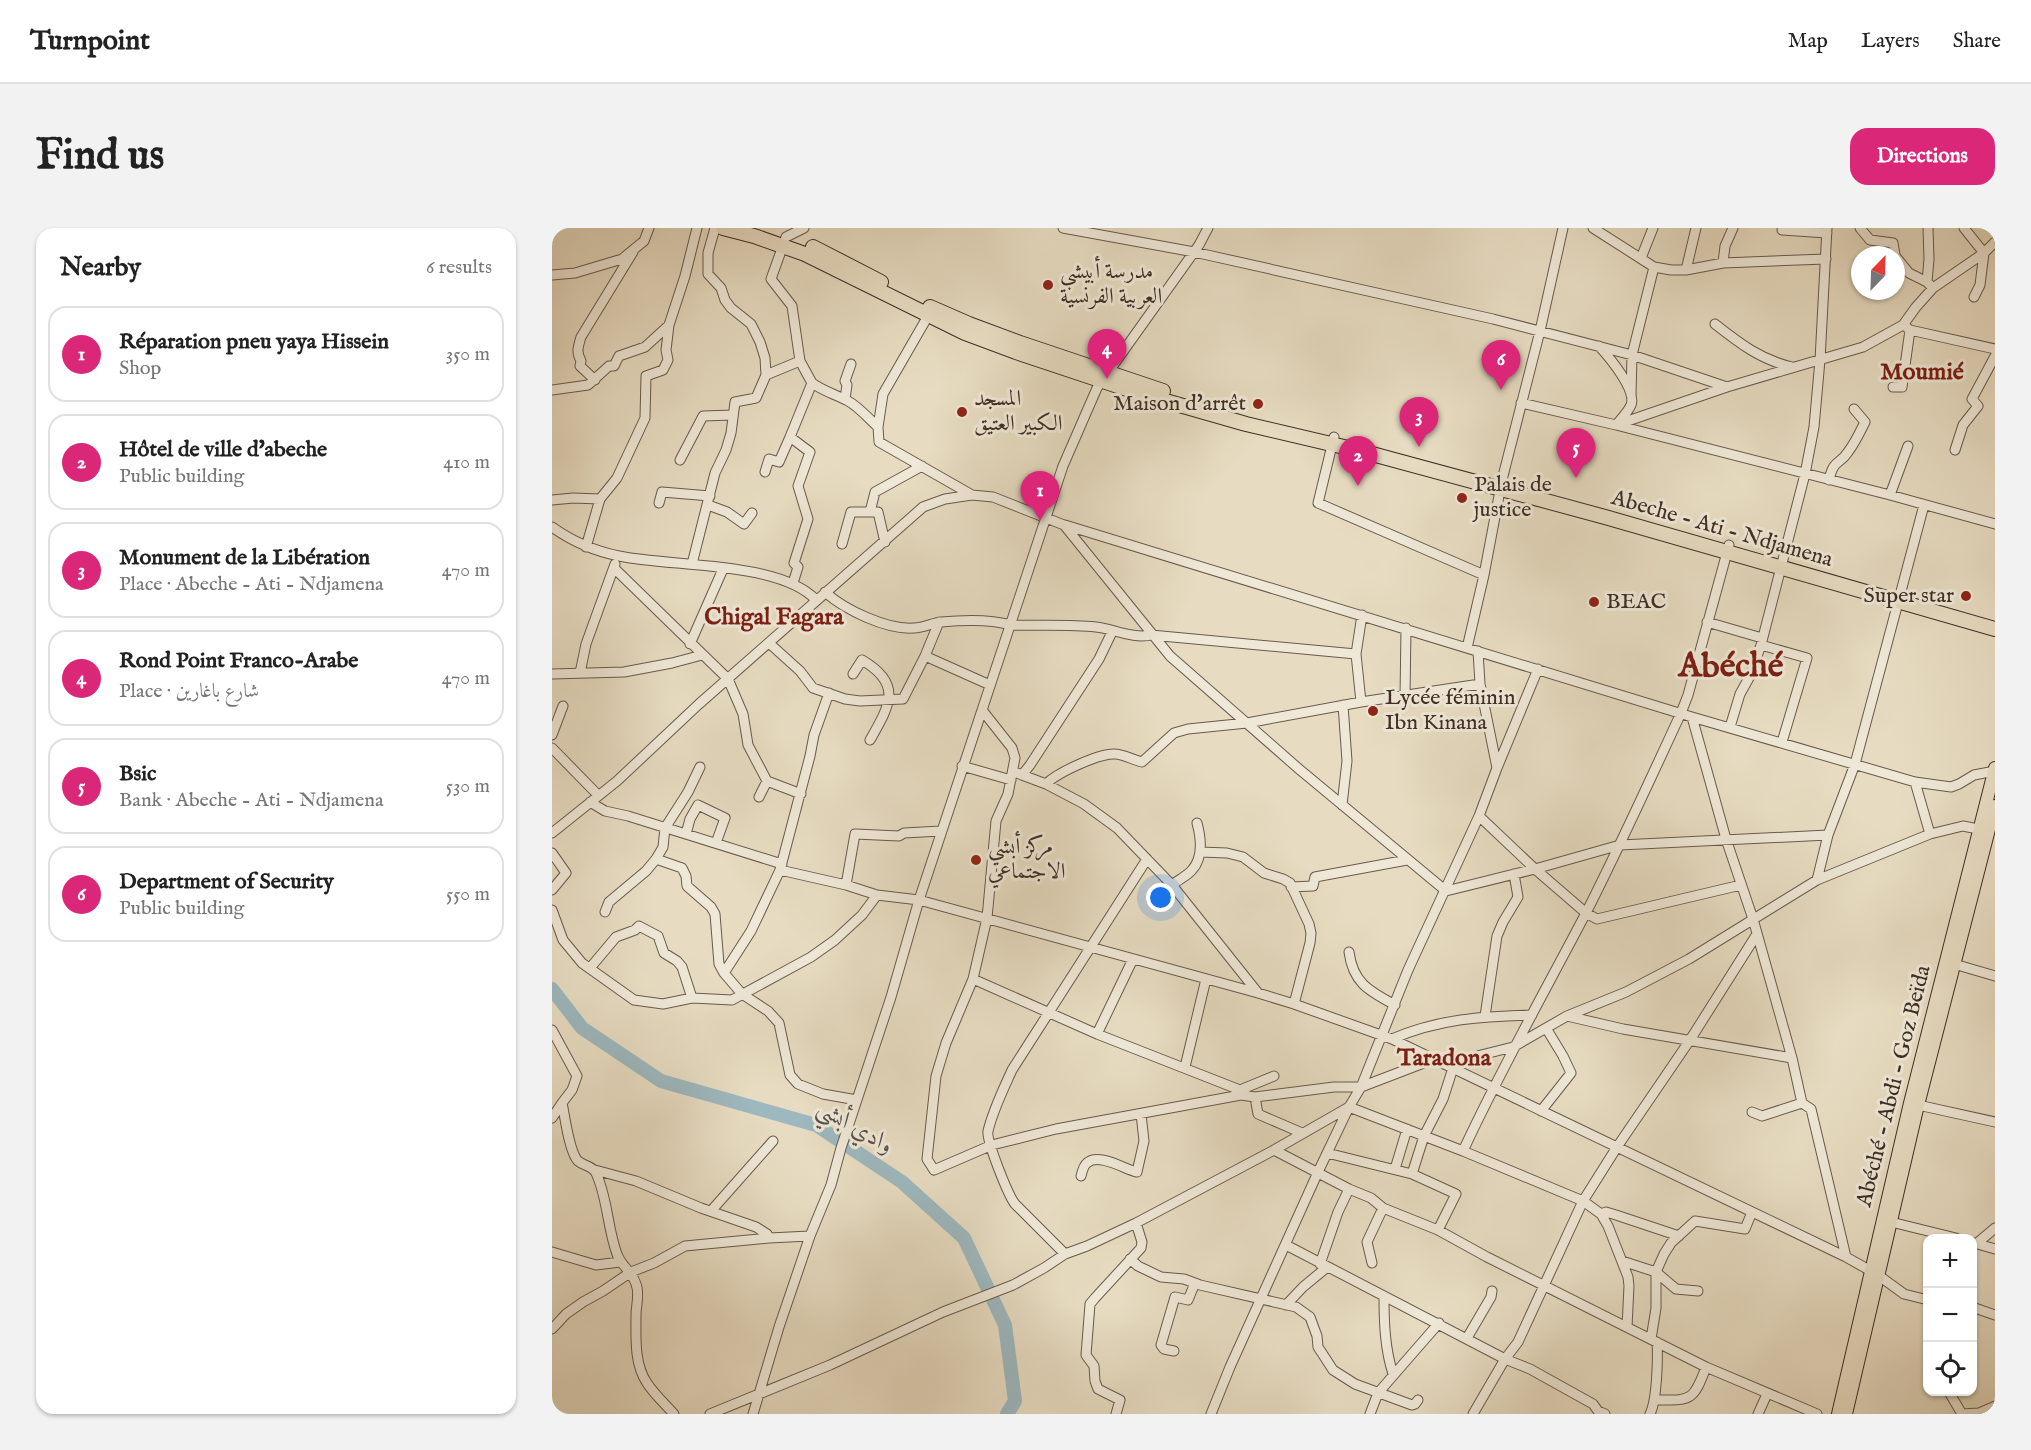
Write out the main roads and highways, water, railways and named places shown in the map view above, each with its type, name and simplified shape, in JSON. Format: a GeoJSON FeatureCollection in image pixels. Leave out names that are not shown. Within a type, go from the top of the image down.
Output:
{"type":"FeatureCollection","features":[{"type":"Feature","properties":{"kind":"highway","name":"Abeche - Ati - Ndjamena"},"geometry":{"type":"LineString","coordinates":[[723,228],[784,242],[846,263],[969,324],[1106,376]]}},
{"type":"Feature","properties":{"kind":"highway","name":"Abeche - Ati - Ndjamena"},"geometry":{"type":"LineString","coordinates":[[755,228],[928,316],[1016,352],[1183,398],[1247,420],[1362,447],[1606,513],[1900,598],[1995,629]]}},
{"type":"Feature","properties":{"kind":"highway","name":"Abeche - Ati - Ndjamena"},"geometry":{"type":"LineString","coordinates":[[1900,598],[1995,621]]}},
{"type":"Feature","properties":{"kind":"main road"},"geometry":{"type":"LineString","coordinates":[[1846,1414],[1874,1273],[1891,1222],[1954,964],[1954,943],[1984,830],[1995,770]]}},
{"type":"Feature","properties":{"kind":"main road"},"geometry":{"type":"LineString","coordinates":[[1984,830],[1995,806]]}},
{"type":"Feature","properties":{"kind":"main road","name":"Abéché - Abdi - Goz Beïda"},"geometry":{"type":"LineString","coordinates":[[1838,1414],[1874,1273],[1907,1113],[1954,943]]}},
{"type":"Feature","properties":{"kind":"waterway","name":"وادي أبشي"},"geometry":{"type":"LineString","coordinates":[[552,989],[582,1028],[661,1081],[816,1125],[902,1182],[964,1238],[1005,1325],[1015,1401],[1007,1414]]}},
{"type":"Feature","properties":{"kind":"place","name":"مدرسة أبيشي العربية الفرنسية"},"geometry":{"type":"Point","coordinates":[1048,285]}},
{"type":"Feature","properties":{"kind":"place","name":"Rond Point Franco-Arabe"},"geometry":{"type":"Point","coordinates":[1107,379]}},
{"type":"Feature","properties":{"kind":"place","name":"Department of Security"},"geometry":{"type":"Point","coordinates":[1501,390]}},
{"type":"Feature","properties":{"kind":"place","name":"Maison d'arrêt"},"geometry":{"type":"Point","coordinates":[1258,404]}},
{"type":"Feature","properties":{"kind":"place","name":"المسجد الكبير العتيق"},"geometry":{"type":"Point","coordinates":[962,412]}},
{"type":"Feature","properties":{"kind":"place","name":"Monument de la Libération"},"geometry":{"type":"Point","coordinates":[1419,447]}},
{"type":"Feature","properties":{"kind":"place","name":"Bsic"},"geometry":{"type":"Point","coordinates":[1576,478]}},
{"type":"Feature","properties":{"kind":"place","name":"Hôtel de ville d'abeche"},"geometry":{"type":"Point","coordinates":[1358,486]}},
{"type":"Feature","properties":{"kind":"place","name":"Palais de justice"},"geometry":{"type":"Point","coordinates":[1462,498]}},
{"type":"Feature","properties":{"kind":"place","name":"Réparation pneu yaya Hissein"},"geometry":{"type":"Point","coordinates":[1040,521]}},
{"type":"Feature","properties":{"kind":"place","name":"Super star"},"geometry":{"type":"Point","coordinates":[1966,596]}},
{"type":"Feature","properties":{"kind":"place","name":"BEAC"},"geometry":{"type":"Point","coordinates":[1594,602]}},
{"type":"Feature","properties":{"kind":"place","name":"Lycée féminin Ibn Kinana"},"geometry":{"type":"Point","coordinates":[1373,711]}},
{"type":"Feature","properties":{"kind":"place","name":"مركز أبشي الاجتماعي"},"geometry":{"type":"Point","coordinates":[976,860]}},
{"type":"Feature","properties":{"kind":"district","name":"Moumié"},"geometry":{"type":"Point","coordinates":[1922,372]}},
{"type":"Feature","properties":{"kind":"district","name":"Chigal Fagara"},"geometry":{"type":"Point","coordinates":[774,617]}},
{"type":"Feature","properties":{"kind":"district","name":"Abéché"},"geometry":{"type":"Point","coordinates":[1731,666]}},
{"type":"Feature","properties":{"kind":"district","name":"Taradona"},"geometry":{"type":"Point","coordinates":[1444,1058]}}]}
